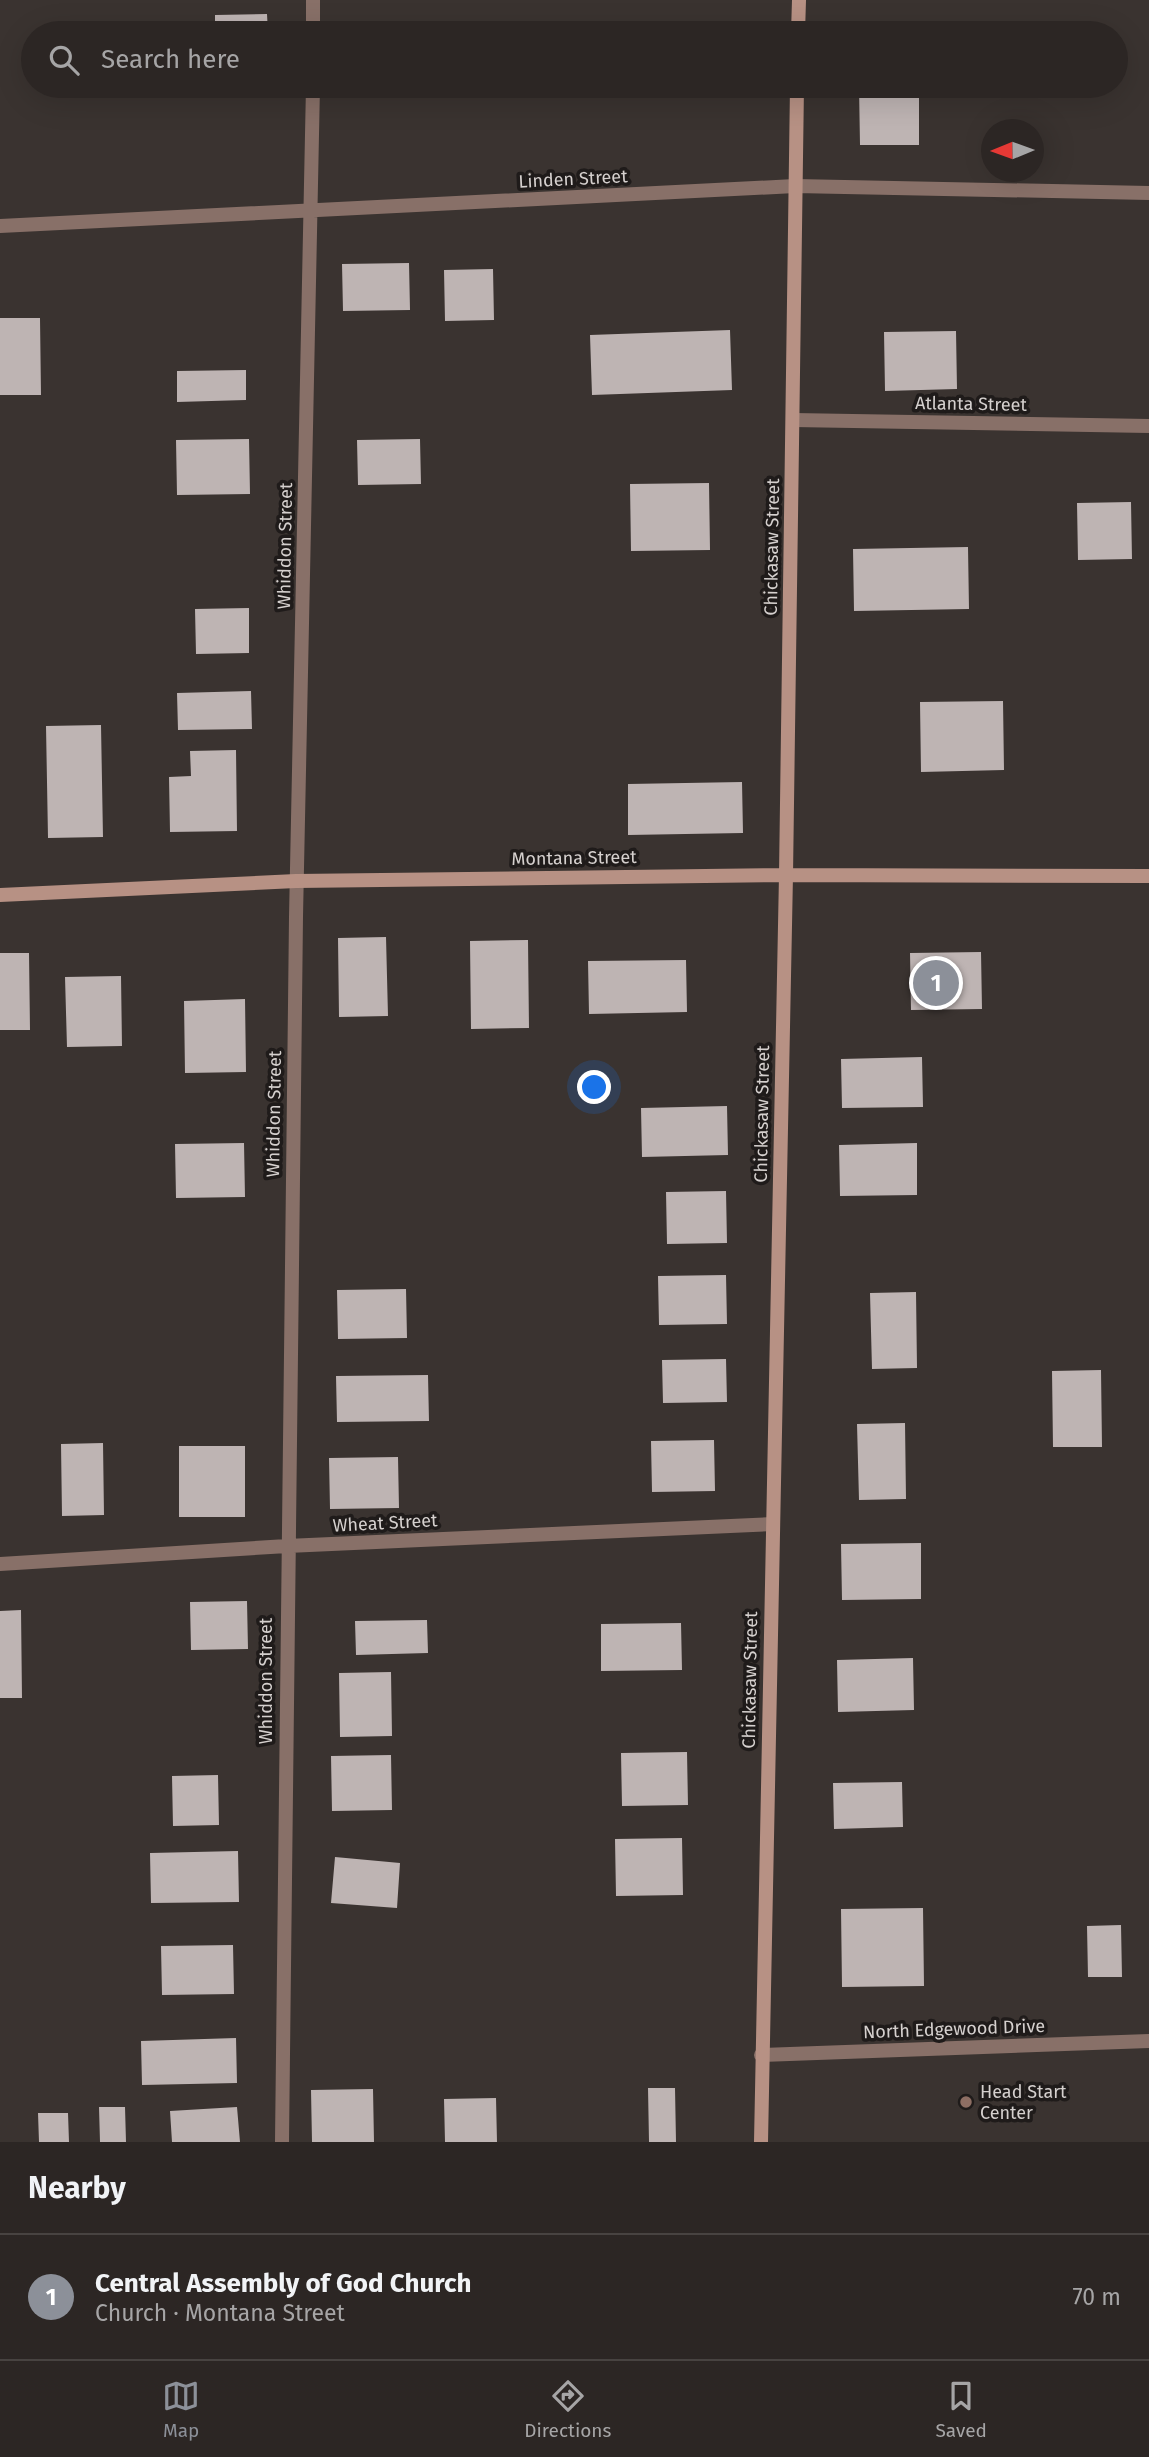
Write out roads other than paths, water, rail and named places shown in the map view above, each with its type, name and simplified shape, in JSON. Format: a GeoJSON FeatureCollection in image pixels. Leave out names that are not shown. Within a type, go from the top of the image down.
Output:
{"type":"FeatureCollection","features":[{"type":"Feature","properties":{"kind":"street"},"geometry":{"type":"LineString","coordinates":[[313,0],[313,21]]}},
{"type":"Feature","properties":{"kind":"street"},"geometry":{"type":"LineString","coordinates":[[798,21],[799,0]]}},
{"type":"Feature","properties":{"kind":"street","name":"Whiddon Street"},"geometry":{"type":"LineString","coordinates":[[282,2142],[296,881],[313,212],[313,98]]}},
{"type":"Feature","properties":{"kind":"street","name":"Chickasaw Street"},"geometry":{"type":"LineString","coordinates":[[761,2142],[786,875],[797,98]]}},
{"type":"Feature","properties":{"kind":"street","name":"Linden Street"},"geometry":{"type":"LineString","coordinates":[[0,226],[795,186],[1149,193]]}},
{"type":"Feature","properties":{"kind":"street","name":"Atlanta Street"},"geometry":{"type":"LineString","coordinates":[[793,420],[1149,426]]}},
{"type":"Feature","properties":{"kind":"street","name":"Montana Street"},"geometry":{"type":"LineString","coordinates":[[0,895],[296,881],[786,875],[1149,876]]}},
{"type":"Feature","properties":{"kind":"street","name":"Wheat Street"},"geometry":{"type":"LineString","coordinates":[[0,1564],[287,1546],[773,1524]]}},
{"type":"Feature","properties":{"kind":"street","name":"North Edgewood Drive"},"geometry":{"type":"LineString","coordinates":[[761,2055],[1149,2040]]}},
{"type":"Feature","properties":{"kind":"place","name":"Central Assembly of God Church"},"geometry":{"type":"Point","coordinates":[936,983]}},
{"type":"Feature","properties":{"kind":"place","name":"Head Start Center"},"geometry":{"type":"Point","coordinates":[966,2102]}}]}
